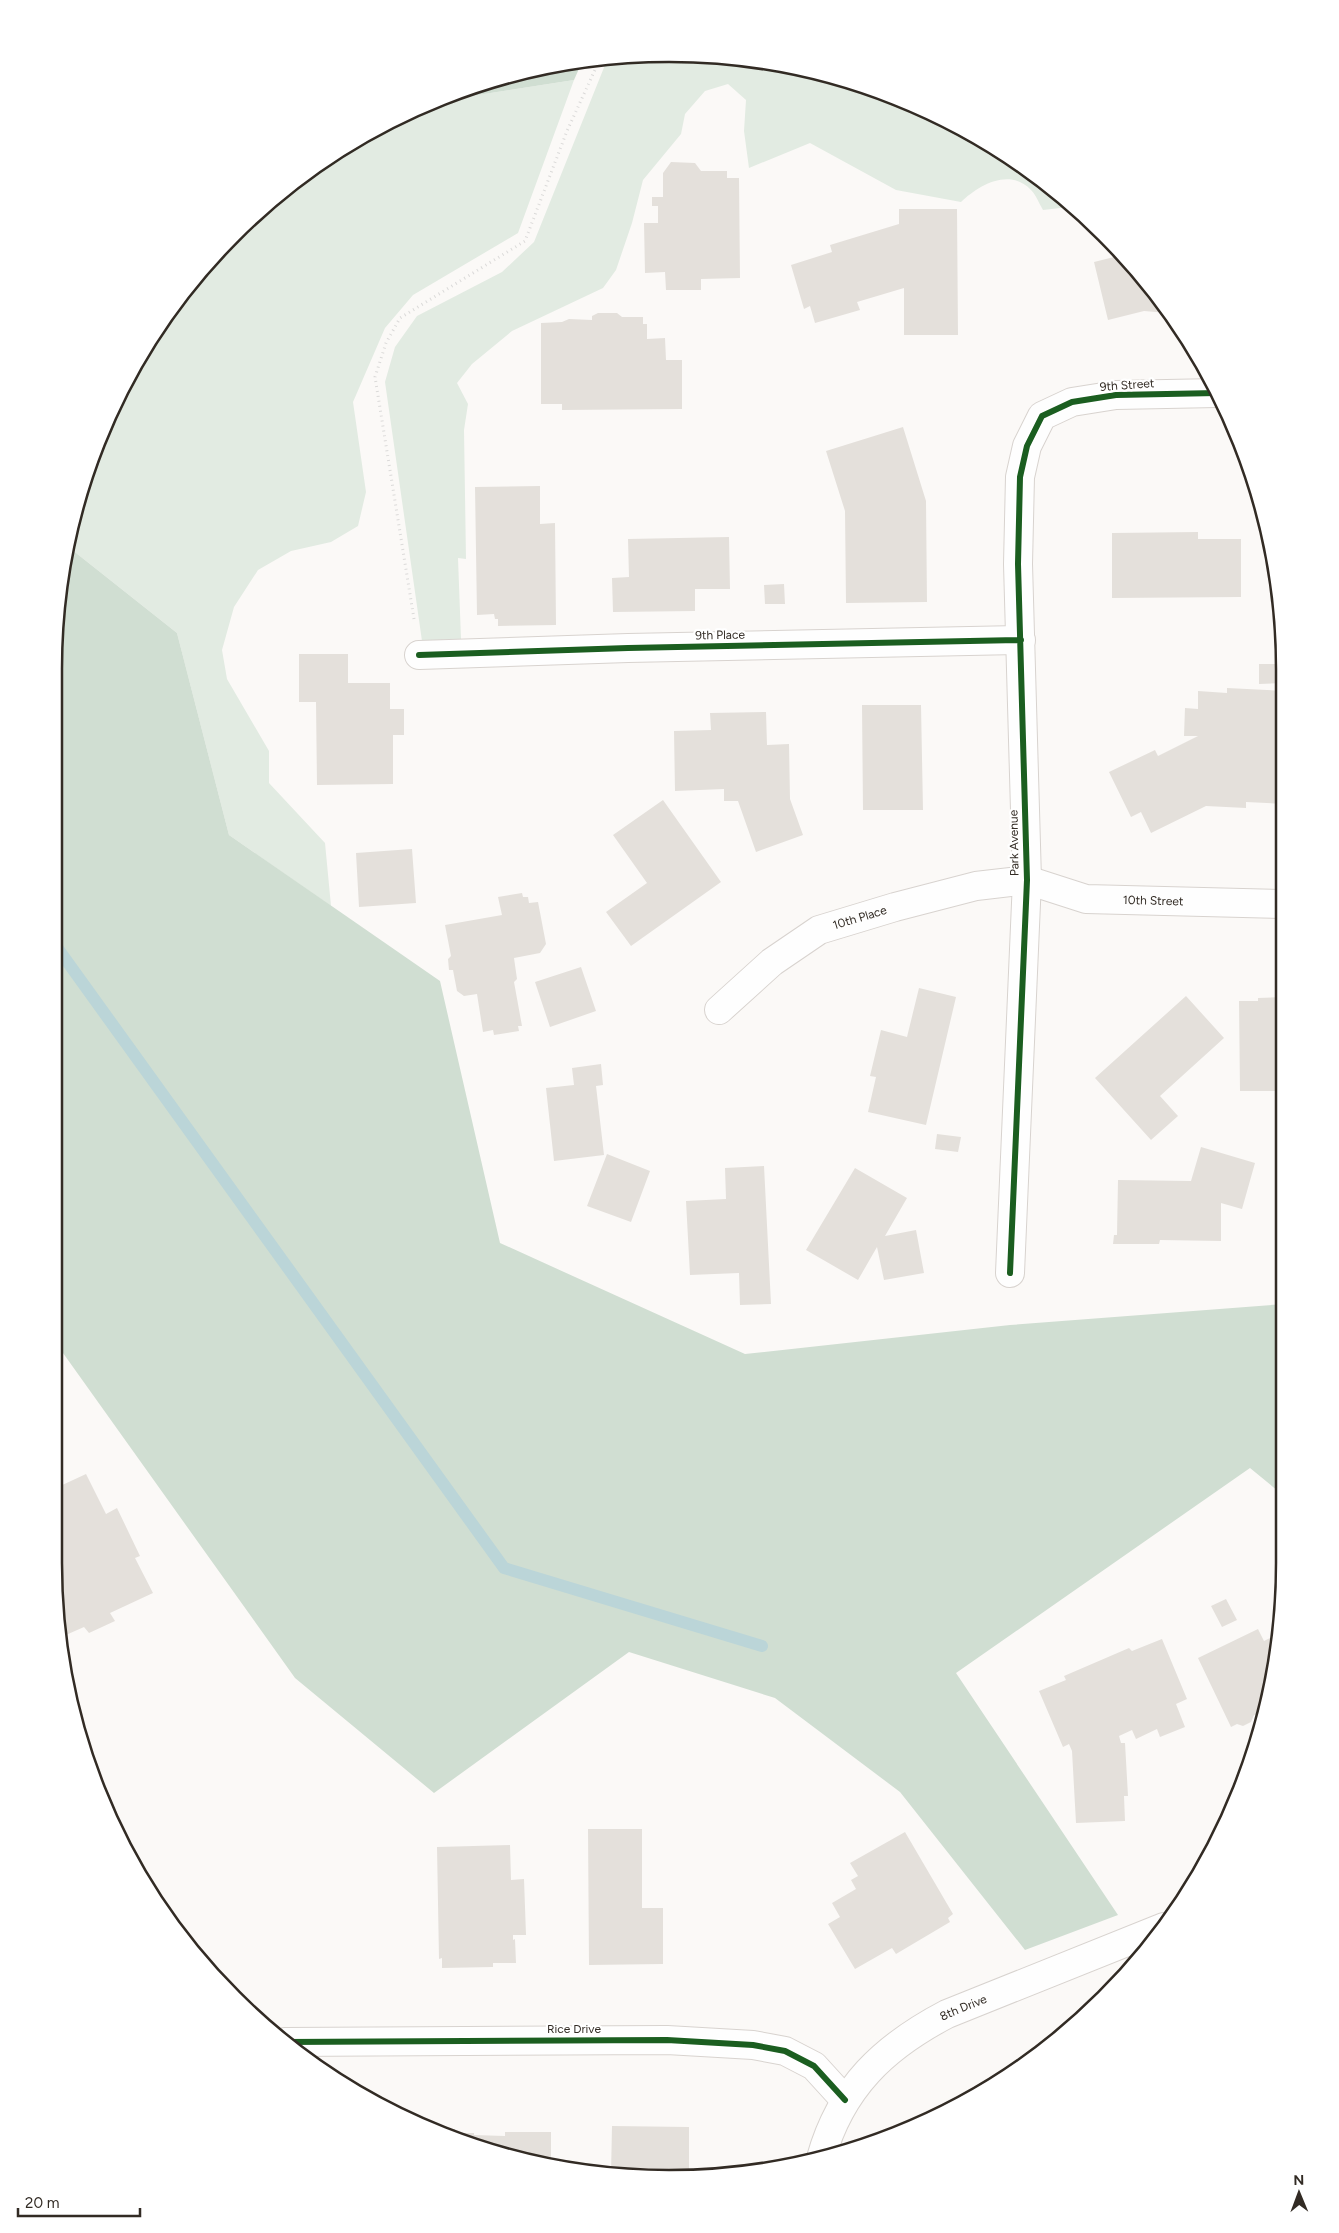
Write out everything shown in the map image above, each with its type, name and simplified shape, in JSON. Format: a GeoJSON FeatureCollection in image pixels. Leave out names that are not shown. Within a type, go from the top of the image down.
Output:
{"type":"FeatureCollection","features":[{"type":"Feature","properties":{"kind":"street","name":"9th Street"},"geometry":{"type":"LineString","coordinates":[[1042,416],[1072,402],[1116,395],[1210,393]]}},
{"type":"Feature","properties":{"kind":"street","name":"Park Avenue"},"geometry":{"type":"LineString","coordinates":[[1010,1273],[1026,880],[1018,564],[1020,477],[1027,446],[1042,416]]}},
{"type":"Feature","properties":{"kind":"street","name":"9th Place"},"geometry":{"type":"LineString","coordinates":[[419,655],[638,647],[1020,640]]}},
{"type":"Feature","properties":{"kind":"street","name":"10th Street"},"geometry":{"type":"LineString","coordinates":[[1026,880],[1086,899],[1276,904]]}},
{"type":"Feature","properties":{"kind":"street","name":"10th Place"},"geometry":{"type":"LineString","coordinates":[[719,1010],[772,962],[819,930],[957,890],[1026,880]]}},
{"type":"Feature","properties":{"kind":"street","name":"8th Drive"},"geometry":{"type":"LineString","coordinates":[[822,2151],[828,2133],[845,2100],[859,2081],[888,2050],[926,2025],[947,2014],[1152,1932]]}},
{"type":"Feature","properties":{"kind":"street","name":"Rice Drive"},"geometry":{"type":"LineString","coordinates":[[296,2042],[667,2040],[753,2045],[785,2051],[814,2066],[845,2100]]}},
{"type":"Feature","properties":{"kind":"path"},"geometry":{"type":"LineString","coordinates":[[419,655],[375,377],[386,343],[400,318],[524,240],[595,67]]}},
{"type":"Feature","properties":{"kind":"shaded area"},"geometry":{"type":"Polygon","coordinates":[[[670,62],[749,68],[827,83],[865,95],[938,125],[973,144],[1007,165],[1063,208],[1043,210],[1031,190],[1022,183],[1004,179],[985,185],[961,202],[896,190],[810,143],[749,168],[744,131],[746,100],[728,84],[705,91],[685,114],[681,134],[643,180],[632,223],[616,270],[603,288],[512,331],[472,364],[457,383],[468,404],[464,430],[466,559],[458,558],[461,639],[422,641],[385,382],[395,347],[417,316],[502,272],[534,242],[604,67],[630,64],[670,62]]]}},
{"type":"Feature","properties":{"kind":"shaded area"},"geometry":{"type":"Polygon","coordinates":[[[574,80],[518,233],[413,295],[385,328],[353,402],[366,492],[358,526],[331,542],[291,551],[258,570],[234,607],[222,650],[227,679],[269,751],[269,783],[325,843],[331,906],[229,835],[177,633],[74,551],[83,512],[95,474],[125,401],[165,332],[213,269],[269,213],[332,165],[401,125],[472,96],[574,80]]]}},
{"type":"Feature","properties":{"kind":"green space"},"geometry":{"type":"Polygon","coordinates":[[[579,70],[574,80],[472,96],[512,83],[579,70]]]}},
{"type":"Feature","properties":{"kind":"green space"},"geometry":{"type":"Polygon","coordinates":[[[74,551],[177,633],[229,835],[440,981],[500,1243],[745,1354],[1010,1325],[1276,1305],[1276,1489],[1250,1468],[956,1673],[1118,1915],[1025,1950],[900,1792],[775,1698],[629,1652],[434,1793],[295,1678],[62,1352],[62,670],[68,590],[74,551]]]}},
{"type":"Feature","properties":{"kind":"building"},"geometry":{"type":"Polygon","coordinates":[[[671,162],[695,163],[701,171],[727,171],[727,178],[739,178],[740,278],[701,279],[701,290],[666,290],[665,272],[645,273],[644,223],[658,223],[658,206],[652,206],[652,197],[663,197],[663,173],[671,162]]]}},
{"type":"Feature","properties":{"kind":"building"},"geometry":{"type":"Polygon","coordinates":[[[899,209],[957,209],[958,335],[904,335],[904,288],[857,302],[860,310],[815,323],[810,306],[804,309],[791,265],[832,252],[830,245],[899,224],[899,209]]]}},
{"type":"Feature","properties":{"kind":"building"},"geometry":{"type":"Polygon","coordinates":[[[1115,257],[1160,312],[1144,311],[1108,320],[1094,262],[1115,257]]]}},
{"type":"Feature","properties":{"kind":"building"},"geometry":{"type":"Polygon","coordinates":[[[598,313],[617,313],[622,317],[643,317],[643,324],[647,324],[647,339],[665,338],[666,360],[682,360],[682,409],[562,410],[562,404],[541,404],[541,323],[562,322],[569,319],[592,320],[592,316],[598,313]]]}},
{"type":"Feature","properties":{"kind":"building"},"geometry":{"type":"Polygon","coordinates":[[[903,427],[926,501],[927,602],[846,603],[845,511],[826,451],[903,427]]]}},
{"type":"Feature","properties":{"kind":"building"},"geometry":{"type":"Polygon","coordinates":[[[540,486],[540,524],[555,523],[556,625],[498,626],[498,619],[495,619],[494,614],[477,615],[475,487],[540,486]]]}},
{"type":"Feature","properties":{"kind":"building"},"geometry":{"type":"Polygon","coordinates":[[[1198,532],[1198,539],[1241,539],[1241,597],[1112,598],[1112,533],[1198,532]]]}},
{"type":"Feature","properties":{"kind":"building"},"geometry":{"type":"Polygon","coordinates":[[[729,537],[730,589],[695,589],[695,611],[613,612],[612,578],[629,577],[628,539],[729,537]]]}},
{"type":"Feature","properties":{"kind":"building"},"geometry":{"type":"Polygon","coordinates":[[[784,584],[785,604],[765,604],[764,585],[784,584]]]}},
{"type":"Feature","properties":{"kind":"building"},"geometry":{"type":"Polygon","coordinates":[[[299,654],[348,654],[348,683],[390,683],[390,709],[404,709],[404,735],[393,735],[393,784],[317,785],[316,702],[299,702],[299,654]]]}},
{"type":"Feature","properties":{"kind":"building"},"geometry":{"type":"Polygon","coordinates":[[[1259,664],[1276,664],[1276,683],[1259,684],[1259,664]]]}},
{"type":"Feature","properties":{"kind":"building"},"geometry":{"type":"Polygon","coordinates":[[[1227,688],[1276,691],[1276,804],[1246,802],[1246,808],[1206,806],[1151,833],[1141,812],[1131,817],[1109,772],[1155,750],[1158,756],[1198,736],[1184,736],[1185,708],[1198,709],[1198,691],[1227,693],[1227,688]]]}},
{"type":"Feature","properties":{"kind":"building"},"geometry":{"type":"Polygon","coordinates":[[[862,705],[921,705],[923,810],[863,810],[862,705]]]}},
{"type":"Feature","properties":{"kind":"building"},"geometry":{"type":"Polygon","coordinates":[[[766,712],[767,745],[789,744],[790,799],[803,835],[756,852],[738,801],[724,801],[724,789],[675,791],[674,731],[711,730],[710,713],[766,712]]]}},
{"type":"Feature","properties":{"kind":"building"},"geometry":{"type":"Polygon","coordinates":[[[663,800],[721,882],[631,946],[606,912],[647,883],[613,835],[663,800]]]}},
{"type":"Feature","properties":{"kind":"building"},"geometry":{"type":"Polygon","coordinates":[[[412,849],[416,903],[359,907],[356,853],[412,849]]]}},
{"type":"Feature","properties":{"kind":"building"},"geometry":{"type":"Polygon","coordinates":[[[522,893],[523,897],[528,897],[529,903],[538,902],[546,944],[540,953],[514,958],[517,979],[514,982],[522,1026],[518,1026],[519,1031],[494,1035],[493,1030],[483,1032],[477,994],[464,996],[457,991],[453,970],[449,970],[448,959],[451,956],[445,925],[502,915],[498,897],[522,893]]]}},
{"type":"Feature","properties":{"kind":"building"},"geometry":{"type":"Polygon","coordinates":[[[581,967],[596,1011],[550,1027],[535,982],[581,967]]]}},
{"type":"Feature","properties":{"kind":"building"},"geometry":{"type":"Polygon","coordinates":[[[919,988],[956,997],[926,1125],[868,1112],[876,1077],[870,1076],[881,1030],[907,1037],[919,988]]]}},
{"type":"Feature","properties":{"kind":"building"},"geometry":{"type":"Polygon","coordinates":[[[1186,996],[1224,1038],[1160,1096],[1178,1116],[1151,1140],[1095,1078],[1186,996]]]}},
{"type":"Feature","properties":{"kind":"building"},"geometry":{"type":"Polygon","coordinates":[[[1276,997],[1276,1091],[1240,1091],[1239,1001],[1258,1001],[1258,998],[1276,997]]]}},
{"type":"Feature","properties":{"kind":"building"},"geometry":{"type":"Polygon","coordinates":[[[601,1064],[603,1085],[596,1086],[604,1155],[554,1161],[546,1088],[574,1085],[572,1068],[601,1064]]]}},
{"type":"Feature","properties":{"kind":"building"},"geometry":{"type":"Polygon","coordinates":[[[937,1134],[961,1137],[958,1152],[935,1149],[937,1134]]]}},
{"type":"Feature","properties":{"kind":"building"},"geometry":{"type":"Polygon","coordinates":[[[1201,1147],[1255,1163],[1242,1209],[1221,1203],[1221,1241],[1160,1240],[1159,1244],[1113,1244],[1114,1235],[1117,1235],[1118,1180],[1191,1181],[1201,1147]]]}},
{"type":"Feature","properties":{"kind":"building"},"geometry":{"type":"Polygon","coordinates":[[[607,1154],[650,1171],[631,1222],[587,1206],[607,1154]]]}},
{"type":"Feature","properties":{"kind":"building"},"geometry":{"type":"Polygon","coordinates":[[[764,1166],[771,1304],[740,1305],[739,1273],[690,1275],[686,1201],[726,1199],[725,1168],[764,1166]]]}},
{"type":"Feature","properties":{"kind":"building"},"geometry":{"type":"Polygon","coordinates":[[[855,1168],[907,1198],[885,1236],[916,1230],[924,1273],[884,1280],[877,1247],[858,1280],[806,1250],[855,1168]]]}},
{"type":"Feature","properties":{"kind":"building"},"geometry":{"type":"Polygon","coordinates":[[[86,1474],[106,1514],[117,1508],[140,1556],[135,1558],[153,1593],[110,1613],[115,1621],[89,1633],[84,1627],[67,1634],[62,1564],[62,1485],[86,1474]]]}},
{"type":"Feature","properties":{"kind":"building"},"geometry":{"type":"Polygon","coordinates":[[[1226,1599],[1237,1620],[1222,1627],[1211,1606],[1226,1599]]]}},
{"type":"Feature","properties":{"kind":"building"},"geometry":{"type":"Polygon","coordinates":[[[1258,1629],[1264,1641],[1272,1637],[1265,1682],[1259,1710],[1256,1711],[1258,1714],[1254,1715],[1251,1722],[1243,1726],[1237,1724],[1231,1727],[1198,1658],[1258,1629]]]}},
{"type":"Feature","properties":{"kind":"building"},"geometry":{"type":"Polygon","coordinates":[[[1162,1639],[1187,1699],[1176,1704],[1185,1727],[1160,1737],[1157,1729],[1136,1739],[1132,1730],[1119,1736],[1121,1743],[1125,1743],[1128,1796],[1124,1796],[1125,1821],[1076,1823],[1072,1751],[1069,1744],[1063,1747],[1039,1691],[1066,1680],[1064,1676],[1129,1648],[1132,1651],[1162,1639]]]}},
{"type":"Feature","properties":{"kind":"building"},"geometry":{"type":"Polygon","coordinates":[[[588,1829],[642,1829],[642,1908],[663,1908],[663,1964],[589,1965],[588,1829]]]}},
{"type":"Feature","properties":{"kind":"building"},"geometry":{"type":"Polygon","coordinates":[[[905,1832],[953,1914],[948,1918],[950,1922],[896,1954],[892,1948],[855,1969],[828,1924],[840,1917],[832,1903],[856,1889],[851,1880],[858,1876],[850,1863],[905,1832]]]}},
{"type":"Feature","properties":{"kind":"building"},"geometry":{"type":"Polygon","coordinates":[[[510,1845],[511,1880],[524,1879],[526,1935],[513,1935],[513,1940],[515,1939],[516,1963],[493,1963],[493,1967],[442,1968],[442,1958],[439,1959],[437,1847],[510,1845]]]}},
{"type":"Feature","properties":{"kind":"building"},"geometry":{"type":"Polygon","coordinates":[[[612,2126],[689,2127],[689,2170],[611,2167],[612,2126]]]}},
{"type":"Feature","properties":{"kind":"building"},"geometry":{"type":"Polygon","coordinates":[[[505,2132],[551,2132],[551,2159],[512,2150],[461,2133],[505,2136],[505,2132]]]}},
{"type":"Feature","properties":{"kind":"waterway"},"geometry":{"type":"LineString","coordinates":[[62,954],[504,1568],[762,1646]]}},
{"type":"Feature","properties":{"kind":"cycle path"},"geometry":{"type":"LineString","coordinates":[[1010,1273],[1027,880],[1018,564],[1020,477],[1027,446],[1042,416],[1072,402],[1116,395],[1210,393]]}},
{"type":"Feature","properties":{"kind":"cycle path"},"geometry":{"type":"LineString","coordinates":[[419,655],[628,648],[1021,640]]}},
{"type":"Feature","properties":{"kind":"cycle path"},"geometry":{"type":"LineString","coordinates":[[296,2042],[667,2040],[753,2045],[785,2051],[814,2066],[845,2100]]}}]}
